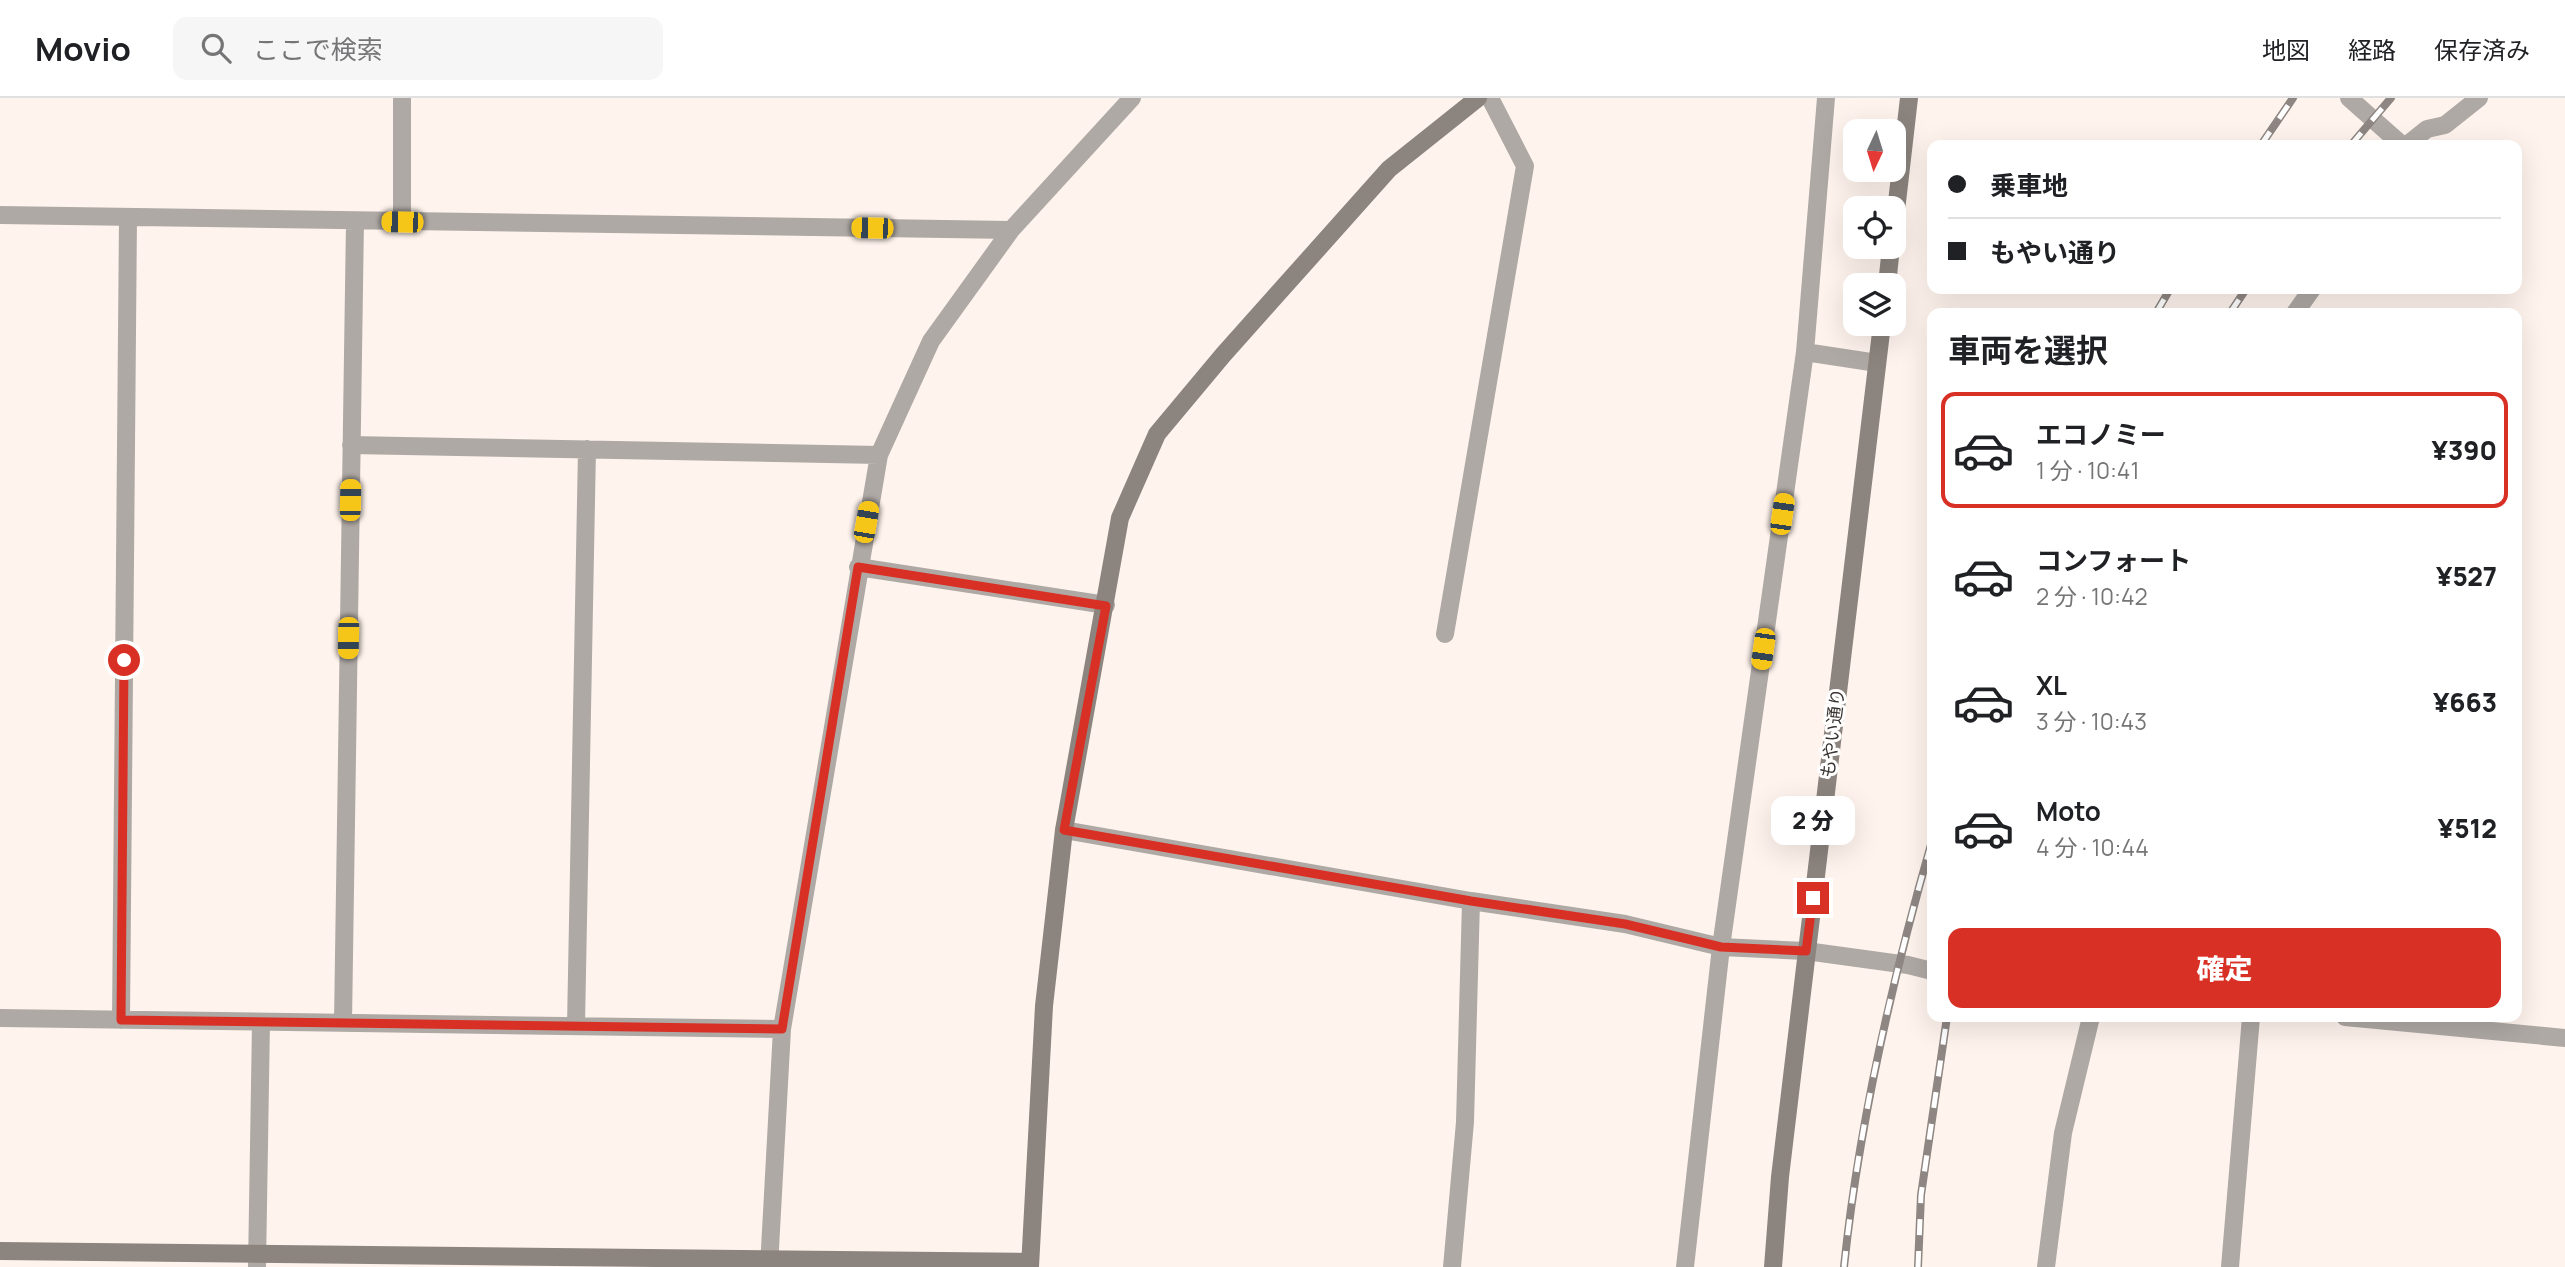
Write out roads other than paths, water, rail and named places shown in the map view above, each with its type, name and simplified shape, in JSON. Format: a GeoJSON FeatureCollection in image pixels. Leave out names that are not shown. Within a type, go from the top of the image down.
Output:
{"type":"FeatureCollection","features":[{"type":"Feature","properties":{"kind":"street"},"geometry":{"type":"LineString","coordinates":[[402,98],[402,222]]}},
{"type":"Feature","properties":{"kind":"street"},"geometry":{"type":"LineString","coordinates":[[769,1263],[782,1029],[878,456],[931,341],[1011,230],[1132,98]]}},
{"type":"Feature","properties":{"kind":"street"},"geometry":{"type":"LineString","coordinates":[[0,1251],[257,1260],[1030,1264],[1044,1006],[1064,830],[1120,518],[1157,434],[1223,355],[1389,169],[1478,98]]}},
{"type":"Feature","properties":{"kind":"street"},"geometry":{"type":"LineString","coordinates":[[1445,634],[1525,166],[1490,98]]}},
{"type":"Feature","properties":{"kind":"street"},"geometry":{"type":"LineString","coordinates":[[1685,1267],[1721,947],[1805,352],[1826,98]]}},
{"type":"Feature","properties":{"kind":"street"},"geometry":{"type":"LineString","coordinates":[[1898,196],[1909,98]]}},
{"type":"Feature","properties":{"kind":"street"},"geometry":{"type":"LineString","coordinates":[[2349,98],[2399,140]]}},
{"type":"Feature","properties":{"kind":"street"},"geometry":{"type":"LineString","coordinates":[[2412,140],[2427,129],[2445,125],[2479,98]]}},
{"type":"Feature","properties":{"kind":"street"},"geometry":{"type":"LineString","coordinates":[[0,215],[1011,230]]}},
{"type":"Feature","properties":{"kind":"street"},"geometry":{"type":"LineString","coordinates":[[121,1020],[128,218]]}},
{"type":"Feature","properties":{"kind":"street"},"geometry":{"type":"LineString","coordinates":[[343,1023],[355,221]]}},
{"type":"Feature","properties":{"kind":"street","name":"もやい通り"},"geometry":{"type":"LineString","coordinates":[[1773,1267],[1780,1177],[1806,951],[1880,336]]}},
{"type":"Feature","properties":{"kind":"street"},"geometry":{"type":"LineString","coordinates":[[1805,352],[1877,363]]}},
{"type":"Feature","properties":{"kind":"street"},"geometry":{"type":"LineString","coordinates":[[351,445],[878,456]]}},
{"type":"Feature","properties":{"kind":"street"},"geometry":{"type":"LineString","coordinates":[[576,1026],[587,449]]}},
{"type":"Feature","properties":{"kind":"street"},"geometry":{"type":"LineString","coordinates":[[858,567],[1106,606]]}},
{"type":"Feature","properties":{"kind":"street"},"geometry":{"type":"LineString","coordinates":[[1064,830],[1471,901],[1625,924],[1721,947],[1806,951],[1927,970]]}},
{"type":"Feature","properties":{"kind":"street"},"geometry":{"type":"LineString","coordinates":[[1452,1267],[1465,1122],[1471,901]]}},
{"type":"Feature","properties":{"kind":"street"},"geometry":{"type":"LineString","coordinates":[[0,1018],[782,1029]]}},
{"type":"Feature","properties":{"kind":"street"},"geometry":{"type":"LineString","coordinates":[[257,1260],[261,1022]]}},
{"type":"Feature","properties":{"kind":"street"},"geometry":{"type":"LineString","coordinates":[[2046,1267],[2063,1133],[2090,1022]]}},
{"type":"Feature","properties":{"kind":"street"},"geometry":{"type":"LineString","coordinates":[[2230,1267],[2251,1022]]}},
{"type":"Feature","properties":{"kind":"street"},"geometry":{"type":"LineString","coordinates":[[2397,1022],[2565,1038]]}},
{"type":"Feature","properties":{"kind":"railway"},"geometry":{"type":"LineString","coordinates":[[2264,140],[2293,98]]}},
{"type":"Feature","properties":{"kind":"railway"},"geometry":{"type":"LineString","coordinates":[[2355,140],[2391,98]]}},
{"type":"Feature","properties":{"kind":"railway"},"geometry":{"type":"LineString","coordinates":[[2159,308],[2167,294]]}},
{"type":"Feature","properties":{"kind":"railway"},"geometry":{"type":"LineString","coordinates":[[2233,308],[2243,294]]}},
{"type":"Feature","properties":{"kind":"railway"},"geometry":{"type":"LineString","coordinates":[[1844,1267],[1868,1105],[1903,946],[1927,859]]}},
{"type":"Feature","properties":{"kind":"railway"},"geometry":{"type":"LineString","coordinates":[[1918,1267],[1921,1195],[1946,1022]]}}]}
